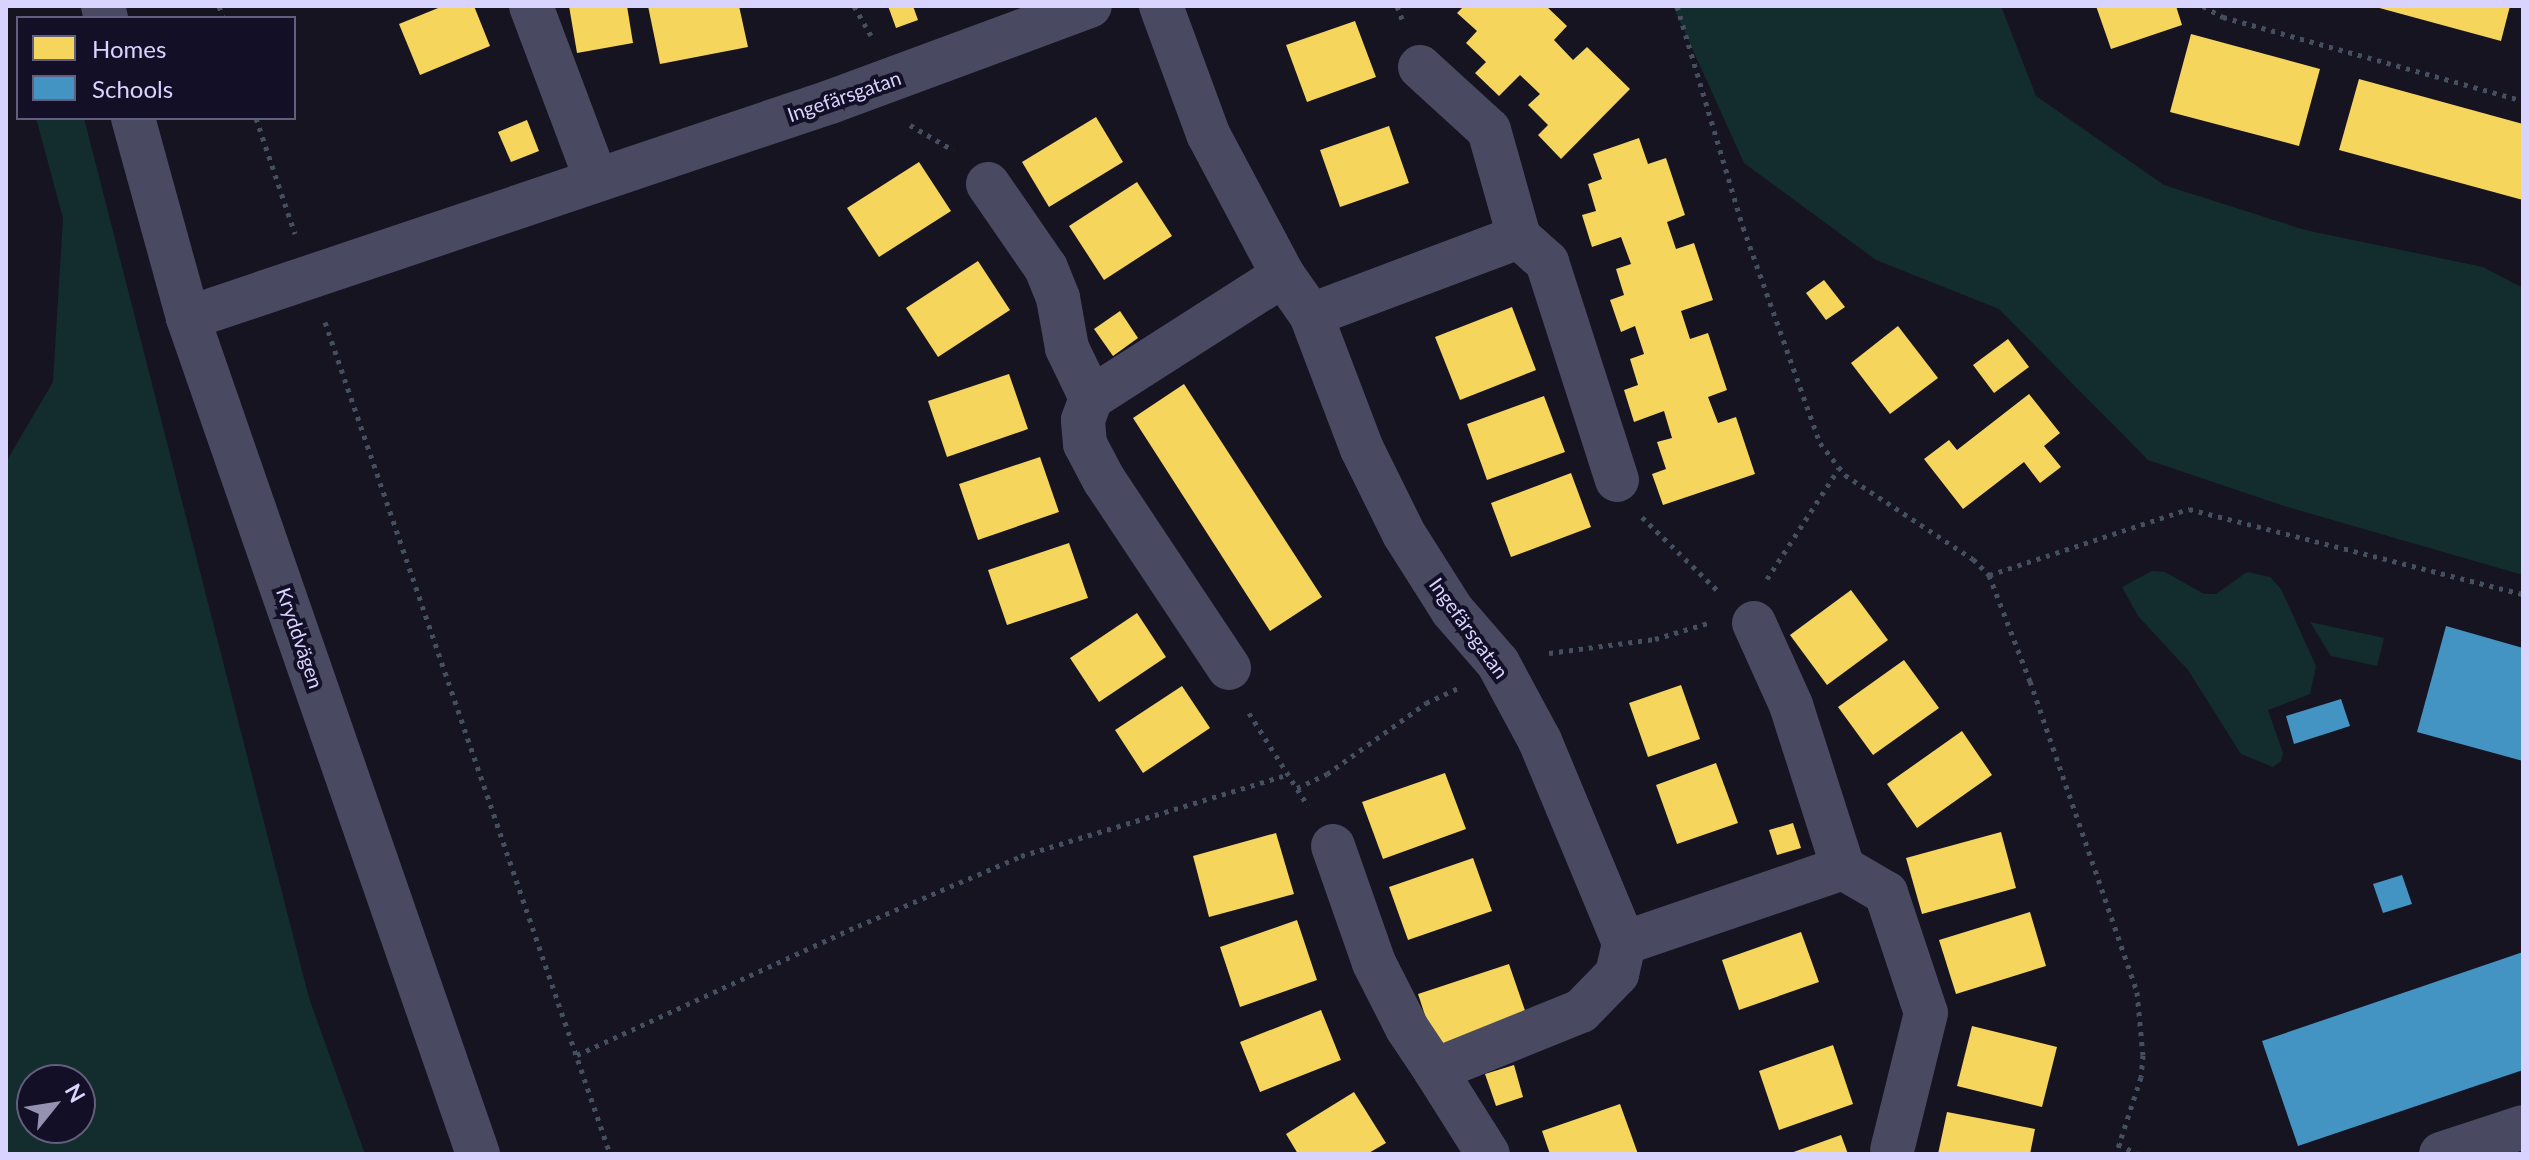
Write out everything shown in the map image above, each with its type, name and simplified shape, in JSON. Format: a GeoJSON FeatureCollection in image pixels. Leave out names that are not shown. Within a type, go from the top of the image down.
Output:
{"type":"FeatureCollection","features":[{"type":"Feature","properties":{"kind":"street"},"geometry":{"type":"LineString","coordinates":[[531,6],[596,179]]}},
{"type":"Feature","properties":{"kind":"street","name":"Ingefärsgatan"},"geometry":{"type":"LineString","coordinates":[[188,318],[830,102],[1090,6]]}},
{"type":"Feature","properties":{"kind":"street","name":"Ingefärsgatan"},"geometry":{"type":"LineString","coordinates":[[1161,6],[1208,134],[1283,275],[1311,315],[1362,449],[1404,534],[1452,610],[1500,667],[1540,741],[1624,943]]}},
{"type":"Feature","properties":{"kind":"street"},"geometry":{"type":"LineString","coordinates":[[1420,67],[1489,130],[1519,237],[1547,262],[1617,480]]}},
{"type":"Feature","properties":{"kind":"street","name":"Kryddvägen"},"geometry":{"type":"LineString","coordinates":[[134,120],[188,318],[478,1154]]}},
{"type":"Feature","properties":{"kind":"street"},"geometry":{"type":"LineString","coordinates":[[988,184],[1046,268],[1058,298],[1067,348],[1091,398]]}},
{"type":"Feature","properties":{"kind":"street"},"geometry":{"type":"LineString","coordinates":[[1311,315],[1519,237]]}},
{"type":"Feature","properties":{"kind":"street"},"geometry":{"type":"LineString","coordinates":[[1229,668],[1104,480],[1085,444],[1083,420],[1091,398],[1283,275]]}},
{"type":"Feature","properties":{"kind":"street"},"geometry":{"type":"LineString","coordinates":[[1748,618],[1791,705],[1843,868],[1886,893],[1926,1013],[1892,1150]]}},
{"type":"Feature","properties":{"kind":"street"},"geometry":{"type":"LineString","coordinates":[[1333,846],[1374,963],[1407,1028],[1488,1154]]}},
{"type":"Feature","properties":{"kind":"street"},"geometry":{"type":"LineString","coordinates":[[1435,1070],[1581,1011],[1617,974],[1624,943],[1843,868]]}},
{"type":"Feature","properties":{"kind":"street"},"geometry":{"type":"LineString","coordinates":[[2441,1154],[2523,1127]]}},
{"type":"Feature","properties":{"kind":"path"},"geometry":{"type":"LineString","coordinates":[[1677,6],[1743,227],[1820,443],[1839,468],[1973,559],[1989,575],[2030,681],[2137,992],[2143,1055],[2141,1077],[2116,1154]]}},
{"type":"Feature","properties":{"kind":"path"},"geometry":{"type":"LineString","coordinates":[[2205,6],[2223,17],[2522,101],[2523,92]]}},
{"type":"Feature","properties":{"kind":"path"},"geometry":{"type":"LineString","coordinates":[[257,120],[610,1154]]}},
{"type":"Feature","properties":{"kind":"path"},"geometry":{"type":"LineString","coordinates":[[1297,788],[1327,774],[1426,703],[1520,657],[1655,639],[1748,618],[1774,570],[1839,468]]}},
{"type":"Feature","properties":{"kind":"path"},"geometry":{"type":"LineString","coordinates":[[1617,480],[1630,505],[1748,618]]}},
{"type":"Feature","properties":{"kind":"path"},"geometry":{"type":"LineString","coordinates":[[1989,575],[2189,509],[2523,594]]}},
{"type":"Feature","properties":{"kind":"path"},"geometry":{"type":"LineString","coordinates":[[1229,668],[1242,702],[1333,846]]}},
{"type":"Feature","properties":{"kind":"path"},"geometry":{"type":"LineString","coordinates":[[577,1055],[858,926],[1021,856],[1289,774]]}},
{"type":"Feature","properties":{"kind":"path"},"geometry":{"type":"LineString","coordinates":[[2118,1144],[2138,1154]]}},
{"type":"Feature","properties":{"kind":"green space"},"geometry":{"type":"Polygon","coordinates":[[[1673,6],[2001,6],[2036,96],[2164,185],[2305,230],[2483,267],[2523,288],[2523,575],[2284,506],[2148,460],[1999,309],[1876,260],[1744,163],[1673,6]]]}},
{"type":"Feature","properties":{"kind":"green space"},"geometry":{"type":"Polygon","coordinates":[[[37,120],[85,120],[309,998],[365,1154],[6,1154],[6,462],[53,382],[63,218],[37,120]]]}},
{"type":"Feature","properties":{"kind":"green space"},"geometry":{"type":"Polygon","coordinates":[[[2152,571],[2165,572],[2204,594],[2216,594],[2247,572],[2270,577],[2281,589],[2316,666],[2310,694],[2268,710],[2283,753],[2281,761],[2273,767],[2241,754],[2188,670],[2138,616],[2122,587],[2152,571]]]}},
{"type":"Feature","properties":{"kind":"green space"},"geometry":{"type":"Polygon","coordinates":[[[2310,622],[2384,638],[2377,666],[2331,656],[2310,622]]]}},
{"type":"Feature","properties":{"kind":"building: Homes"},"geometry":{"type":"Polygon","coordinates":[[[443,6],[474,6],[490,46],[420,75],[399,24],[443,6]]]}},
{"type":"Feature","properties":{"kind":"building: Homes"},"geometry":{"type":"Polygon","coordinates":[[[569,6],[627,6],[633,43],[577,53],[569,6]]]}},
{"type":"Feature","properties":{"kind":"building: Homes"},"geometry":{"type":"Polygon","coordinates":[[[648,6],[739,6],[748,47],[660,64],[648,6]]]}},
{"type":"Feature","properties":{"kind":"building: Homes"},"geometry":{"type":"Polygon","coordinates":[[[888,6],[913,6],[918,20],[896,28],[888,6]]]}},
{"type":"Feature","properties":{"kind":"building: Homes"},"geometry":{"type":"Polygon","coordinates":[[[1464,6],[1546,6],[1567,26],[1554,40],[1573,60],[1587,47],[1630,89],[1561,159],[1538,135],[1548,125],[1528,105],[1540,94],[1520,75],[1499,96],[1475,73],[1486,62],[1466,43],[1477,31],[1457,13],[1464,6]]]}},
{"type":"Feature","properties":{"kind":"building: Homes"},"geometry":{"type":"Polygon","coordinates":[[[2096,6],[2176,6],[2182,25],[2111,49],[2096,6]]]}},
{"type":"Feature","properties":{"kind":"building: Homes"},"geometry":{"type":"Polygon","coordinates":[[[2372,6],[2510,6],[2501,41],[2372,6]]]}},
{"type":"Feature","properties":{"kind":"building: Homes"},"geometry":{"type":"Polygon","coordinates":[[[1355,21],[1376,77],[1307,102],[1286,45],[1355,21]]]}},
{"type":"Feature","properties":{"kind":"building: Homes"},"geometry":{"type":"Polygon","coordinates":[[[2191,34],[2320,69],[2299,146],[2170,112],[2191,34]]]}},
{"type":"Feature","properties":{"kind":"building: Homes"},"geometry":{"type":"Polygon","coordinates":[[[2359,79],[2523,124],[2523,200],[2339,150],[2359,79]]]}},
{"type":"Feature","properties":{"kind":"building: Homes"},"geometry":{"type":"Polygon","coordinates":[[[1096,117],[1123,162],[1049,207],[1022,162],[1096,117]]]}},
{"type":"Feature","properties":{"kind":"building: Homes"},"geometry":{"type":"Polygon","coordinates":[[[527,120],[539,151],[511,162],[498,132],[527,120]]]}},
{"type":"Feature","properties":{"kind":"building: Homes"},"geometry":{"type":"Polygon","coordinates":[[[1389,126],[1409,183],[1340,207],[1320,150],[1389,126]]]}},
{"type":"Feature","properties":{"kind":"building: Homes"},"geometry":{"type":"Polygon","coordinates":[[[1639,138],[1648,164],[1666,158],[1685,215],[1667,222],[1676,249],[1694,243],[1713,300],[1681,311],[1690,339],[1708,333],[1727,390],[1708,397],[1718,423],[1736,417],[1755,474],[1663,505],[1652,474],[1666,469],[1657,442],[1672,438],[1664,411],[1634,422],[1624,390],[1638,385],[1630,359],[1644,354],[1635,326],[1621,332],[1610,300],[1624,295],[1616,269],[1631,264],[1621,237],[1592,247],[1582,215],[1596,211],[1588,184],[1602,179],[1593,154],[1639,138]]]}},
{"type":"Feature","properties":{"kind":"building: Homes"},"geometry":{"type":"Polygon","coordinates":[[[919,162],[951,211],[879,257],[847,208],[919,162]]]}},
{"type":"Feature","properties":{"kind":"building: Homes"},"geometry":{"type":"Polygon","coordinates":[[[1137,182],[1172,236],[1104,280],[1069,226],[1137,182]]]}},
{"type":"Feature","properties":{"kind":"building: Homes"},"geometry":{"type":"Polygon","coordinates":[[[978,261],[1010,310],[938,357],[906,308],[978,261]]]}},
{"type":"Feature","properties":{"kind":"building: Homes"},"geometry":{"type":"Polygon","coordinates":[[[1824,280],[1845,307],[1826,320],[1806,293],[1824,280]]]}},
{"type":"Feature","properties":{"kind":"building: Homes"},"geometry":{"type":"Polygon","coordinates":[[[1512,307],[1536,370],[1460,400],[1435,337],[1512,307]]]}},
{"type":"Feature","properties":{"kind":"building: Homes"},"geometry":{"type":"Polygon","coordinates":[[[1120,311],[1138,338],[1113,356],[1094,329],[1120,311]]]}},
{"type":"Feature","properties":{"kind":"building: Homes"},"geometry":{"type":"Polygon","coordinates":[[[1898,326],[1938,378],[1890,414],[1851,363],[1898,326]]]}},
{"type":"Feature","properties":{"kind":"building: Homes"},"geometry":{"type":"Polygon","coordinates":[[[2008,339],[2029,367],[1994,393],[1973,365],[2008,339]]]}},
{"type":"Feature","properties":{"kind":"building: Homes"},"geometry":{"type":"Polygon","coordinates":[[[1009,374],[1028,429],[947,457],[928,401],[1009,374]]]}},
{"type":"Feature","properties":{"kind":"building: Homes"},"geometry":{"type":"Polygon","coordinates":[[[1184,384],[1322,597],[1270,631],[1133,418],[1184,384]]]}},
{"type":"Feature","properties":{"kind":"building: Homes"},"geometry":{"type":"Polygon","coordinates":[[[2029,394],[2060,433],[2044,446],[2061,467],[2040,483],[2024,462],[1963,509],[1924,459],[1949,440],[1957,450],[2029,394]]]}},
{"type":"Feature","properties":{"kind":"building: Homes"},"geometry":{"type":"Polygon","coordinates":[[[1544,396],[1565,452],[1487,480],[1467,424],[1544,396]]]}},
{"type":"Feature","properties":{"kind":"building: Homes"},"geometry":{"type":"Polygon","coordinates":[[[1040,457],[1059,512],[978,540],[959,484],[1040,457]]]}},
{"type":"Feature","properties":{"kind":"building: Homes"},"geometry":{"type":"Polygon","coordinates":[[[1571,473],[1591,527],[1511,557],[1491,503],[1571,473]]]}},
{"type":"Feature","properties":{"kind":"building: Homes"},"geometry":{"type":"Polygon","coordinates":[[[1069,543],[1088,598],[1007,625],[988,570],[1069,543]]]}},
{"type":"Feature","properties":{"kind":"building: Homes"},"geometry":{"type":"Polygon","coordinates":[[[1851,590],[1888,640],[1827,685],[1790,635],[1851,590]]]}},
{"type":"Feature","properties":{"kind":"building: Homes"},"geometry":{"type":"Polygon","coordinates":[[[1137,613],[1166,657],[1099,702],[1070,658],[1137,613]]]}},
{"type":"Feature","properties":{"kind":"building: Homes"},"geometry":{"type":"Polygon","coordinates":[[[1904,660],[1939,708],[1873,755],[1838,707],[1904,660]]]}},
{"type":"Feature","properties":{"kind":"building: Homes"},"geometry":{"type":"Polygon","coordinates":[[[1681,685],[1700,739],[1648,757],[1629,703],[1681,685]]]}},
{"type":"Feature","properties":{"kind":"building: Homes"},"geometry":{"type":"Polygon","coordinates":[[[1182,686],[1210,728],[1143,773],[1115,730],[1182,686]]]}},
{"type":"Feature","properties":{"kind":"building: Homes"},"geometry":{"type":"Polygon","coordinates":[[[1962,731],[1992,775],[1917,828],[1887,784],[1962,731]]]}},
{"type":"Feature","properties":{"kind":"building: Homes"},"geometry":{"type":"Polygon","coordinates":[[[1716,763],[1738,823],[1677,844],[1656,785],[1716,763]]]}},
{"type":"Feature","properties":{"kind":"building: Homes"},"geometry":{"type":"Polygon","coordinates":[[[1445,773],[1466,829],[1383,859],[1362,802],[1445,773]]]}},
{"type":"Feature","properties":{"kind":"building: Homes"},"geometry":{"type":"Polygon","coordinates":[[[1793,823],[1801,848],[1777,855],[1769,830],[1793,823]]]}},
{"type":"Feature","properties":{"kind":"building: Homes"},"geometry":{"type":"Polygon","coordinates":[[[2001,832],[2016,888],[1922,914],[1906,858],[2001,832]]]}},
{"type":"Feature","properties":{"kind":"building: Homes"},"geometry":{"type":"Polygon","coordinates":[[[1276,833],[1294,894],[1209,917],[1193,856],[1276,833]]]}},
{"type":"Feature","properties":{"kind":"building: Homes"},"geometry":{"type":"Polygon","coordinates":[[[1473,858],[1492,911],[1408,940],[1389,887],[1473,858]]]}},
{"type":"Feature","properties":{"kind":"building: Homes"},"geometry":{"type":"Polygon","coordinates":[[[2030,912],[2046,966],[1956,994],[1939,940],[2030,912]]]}},
{"type":"Feature","properties":{"kind":"building: Homes"},"geometry":{"type":"Polygon","coordinates":[[[1297,920],[1317,980],[1240,1007],[1220,947],[1297,920]]]}},
{"type":"Feature","properties":{"kind":"building: Homes"},"geometry":{"type":"Polygon","coordinates":[[[1801,932],[1819,982],[1739,1010],[1722,960],[1801,932]]]}},
{"type":"Feature","properties":{"kind":"building: Homes"},"geometry":{"type":"Polygon","coordinates":[[[1509,964],[1530,1025],[1438,1055],[1418,994],[1509,964]]]}},
{"type":"Feature","properties":{"kind":"building: Homes"},"geometry":{"type":"Polygon","coordinates":[[[1321,1010],[1341,1060],[1260,1092],[1240,1042],[1321,1010]]]}},
{"type":"Feature","properties":{"kind":"building: Homes"},"geometry":{"type":"Polygon","coordinates":[[[1972,1026],[2057,1047],[2042,1107],[1957,1086],[1972,1026]]]}},
{"type":"Feature","properties":{"kind":"building: Homes"},"geometry":{"type":"Polygon","coordinates":[[[1833,1045],[1853,1104],[1779,1130],[1759,1071],[1833,1045]]]}},
{"type":"Feature","properties":{"kind":"building: Homes"},"geometry":{"type":"Polygon","coordinates":[[[1514,1065],[1523,1097],[1496,1106],[1485,1074],[1514,1065]]]}},
{"type":"Feature","properties":{"kind":"building: Homes"},"geometry":{"type":"Polygon","coordinates":[[[1354,1092],[1386,1143],[1367,1154],[1298,1154],[1286,1134],[1354,1092]]]}},
{"type":"Feature","properties":{"kind":"building: Homes"},"geometry":{"type":"Polygon","coordinates":[[[1620,1104],[1638,1154],[1550,1154],[1542,1131],[1620,1104]]]}},
{"type":"Feature","properties":{"kind":"building: Homes"},"geometry":{"type":"Polygon","coordinates":[[[1947,1112],[2035,1129],[2030,1154],[1938,1154],[1947,1112]]]}},
{"type":"Feature","properties":{"kind":"building: Homes"},"geometry":{"type":"Polygon","coordinates":[[[1841,1135],[1848,1154],[1788,1154],[1841,1135]]]}},
{"type":"Feature","properties":{"kind":"building: Schools"},"geometry":{"type":"Polygon","coordinates":[[[2446,626],[2523,648],[2523,761],[2417,732],[2446,626]]]}},
{"type":"Feature","properties":{"kind":"building: Schools"},"geometry":{"type":"Polygon","coordinates":[[[2341,699],[2350,726],[2294,744],[2286,716],[2341,699]]]}},
{"type":"Feature","properties":{"kind":"building: Schools"},"geometry":{"type":"Polygon","coordinates":[[[2402,875],[2412,904],[2383,913],[2373,884],[2402,875]]]}},
{"type":"Feature","properties":{"kind":"building: Schools"},"geometry":{"type":"Polygon","coordinates":[[[2523,952],[2523,1070],[2298,1146],[2262,1041],[2523,952]]]}}]}
